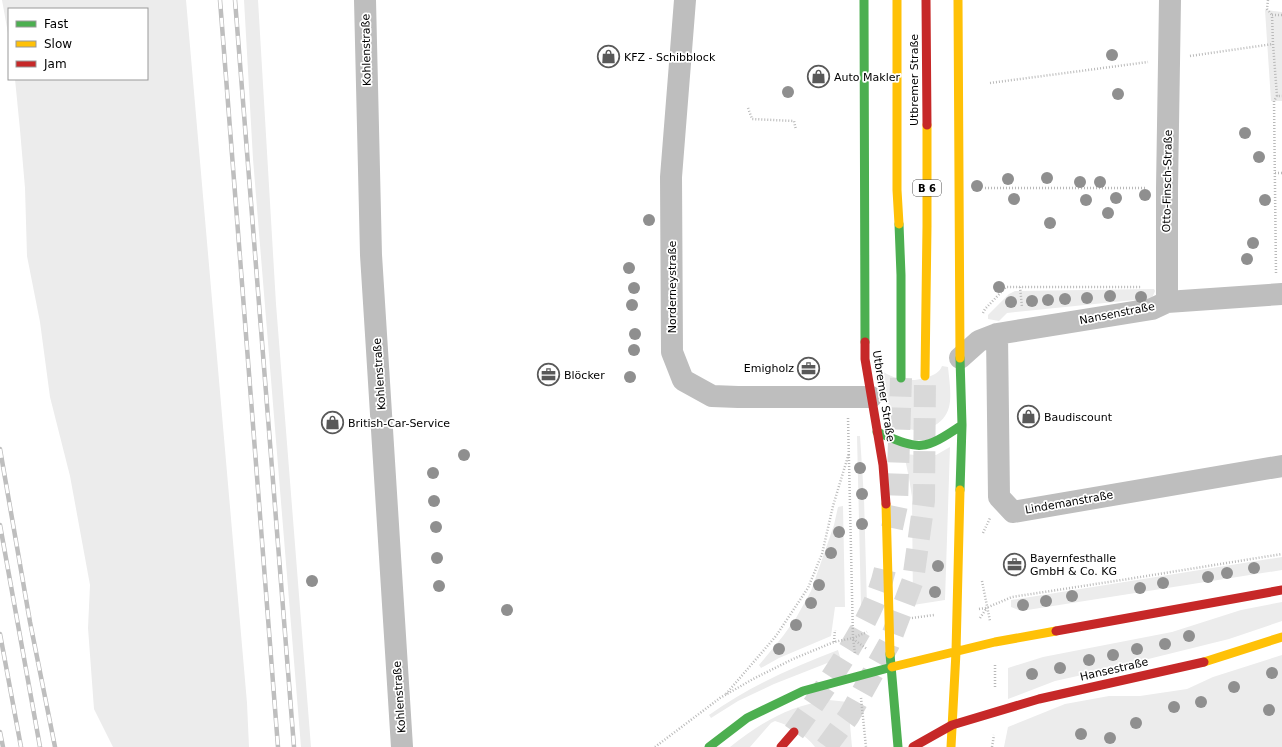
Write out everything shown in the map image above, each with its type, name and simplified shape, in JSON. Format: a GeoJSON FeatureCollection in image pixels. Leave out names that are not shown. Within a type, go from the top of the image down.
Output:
{"type":"FeatureCollection","features":[{"type":"Feature","properties":{"kind":"main road","name":"Utbremer Straße"},"geometry":{"type":"LineString","coordinates":[[864,0],[865,359],[883,465],[887,515],[890,667],[898,747]]}},
{"type":"Feature","properties":{"kind":"main road","name":"Utbremer Straße"},"geometry":{"type":"LineString","coordinates":[[897,0],[897,190],[901,275],[901,378]]}},
{"type":"Feature","properties":{"kind":"main road","name":"Utbremer Straße"},"geometry":{"type":"LineString","coordinates":[[925,376],[927,234],[926,0]]}},
{"type":"Feature","properties":{"kind":"main road"},"geometry":{"type":"LineString","coordinates":[[951,747],[956,652],[962,425],[960,358],[958,0]]}},
{"type":"Feature","properties":{"kind":"main road"},"geometry":{"type":"LineString","coordinates":[[877,432],[910,446],[922,446],[936,442],[962,425]]}},
{"type":"Feature","properties":{"kind":"main road"},"geometry":{"type":"LineString","coordinates":[[709,747],[747,718],[803,690],[890,667],[996,642],[1282,590]]}},
{"type":"Feature","properties":{"kind":"main road","name":"Hansestraße"},"geometry":{"type":"LineString","coordinates":[[912,747],[952,726],[1039,699],[1213,660],[1282,637]]}},
{"type":"Feature","properties":{"kind":"main road"},"geometry":{"type":"LineString","coordinates":[[781,747],[794,732]]}},
{"type":"Feature","properties":{"kind":"street","name":"Kohlenstraße"},"geometry":{"type":"LineString","coordinates":[[365,0],[371,255],[402,747]]}},
{"type":"Feature","properties":{"kind":"street","name":"Norderneystraße"},"geometry":{"type":"LineString","coordinates":[[685,0],[671,177],[672,352],[683,380],[712,396],[871,397]]}},
{"type":"Feature","properties":{"kind":"street","name":"Otto-Finsch-Straße"},"geometry":{"type":"LineString","coordinates":[[1167,302],[1166,188],[1170,0]]}},
{"type":"Feature","properties":{"kind":"street","name":"Nansenstraße"},"geometry":{"type":"LineString","coordinates":[[988,338],[1152,308],[1167,302],[1281,294]]}},
{"type":"Feature","properties":{"kind":"street"},"geometry":{"type":"LineString","coordinates":[[960,358],[988,338]]}},
{"type":"Feature","properties":{"kind":"street","name":"Lindemanstraße"},"geometry":{"type":"LineString","coordinates":[[988,338],[997,381],[999,497],[1013,512],[1282,466]]}},
{"type":"Feature","properties":{"kind":"path"},"geometry":{"type":"LineString","coordinates":[[1268,0],[1267,9],[1272,14],[1282,15]]}},
{"type":"Feature","properties":{"kind":"path"},"geometry":{"type":"LineString","coordinates":[[1272,14],[1277,96],[1274,101],[1275,271],[1281,294]]}},
{"type":"Feature","properties":{"kind":"path"},"geometry":{"type":"LineString","coordinates":[[990,83],[1273,44]]}},
{"type":"Feature","properties":{"kind":"path"},"geometry":{"type":"LineString","coordinates":[[1277,96],[1282,96]]}},
{"type":"Feature","properties":{"kind":"path"},"geometry":{"type":"LineString","coordinates":[[748,108],[752,119],[794,121],[796,130]]}},
{"type":"Feature","properties":{"kind":"path"},"geometry":{"type":"LineString","coordinates":[[1274,173],[1282,173]]}},
{"type":"Feature","properties":{"kind":"path"},"geometry":{"type":"LineString","coordinates":[[985,188],[1166,188]]}},
{"type":"Feature","properties":{"kind":"path"},"geometry":{"type":"LineString","coordinates":[[988,338],[980,323],[985,309],[1006,287],[1156,287],[1167,302]]}},
{"type":"Feature","properties":{"kind":"path"},"geometry":{"type":"LineString","coordinates":[[725,695],[776,636],[808,588],[822,554],[833,506],[849,450]]}},
{"type":"Feature","properties":{"kind":"path"},"geometry":{"type":"LineString","coordinates":[[655,747],[725,695],[753,679],[792,659],[834,642],[853,638],[889,621],[986,608],[1012,597],[1128,580],[1282,554]]}},
{"type":"Feature","properties":{"kind":"path"},"geometry":{"type":"LineString","coordinates":[[986,608],[996,642],[996,712],[994,741],[992,747]]}},
{"type":"Feature","properties":{"kind":"path"},"geometry":{"type":"LineString","coordinates":[[834,642],[835,630]]}},
{"type":"Feature","properties":{"kind":"shaded area"},"geometry":{"type":"Polygon","coordinates":[[[2,0],[186,0],[247,703],[249,747],[113,747],[94,709],[88,628],[90,585],[70,476],[50,397],[40,322],[27,256],[25,188],[15,80],[148,80],[148,8],[8,8],[8,33],[2,0]]]}},
{"type":"Feature","properties":{"kind":"shaded area"},"geometry":{"type":"Polygon","coordinates":[[[244,0],[258,0],[276,304],[311,747],[301,747],[253,159],[244,0]]]}},
{"type":"Feature","properties":{"kind":"shaded area"},"geometry":{"type":"Polygon","coordinates":[[[1265,10],[1282,12],[1282,101],[1271,101],[1265,10]]]}},
{"type":"Feature","properties":{"kind":"shaded area"},"geometry":{"type":"Polygon","coordinates":[[[1154,289],[1155,291],[1152,298],[1139,304],[1134,300],[1007,313],[999,321],[988,319],[988,315],[1009,294],[1015,291],[1154,289]]]}},
{"type":"Feature","properties":{"kind":"shaded area"},"geometry":{"type":"Polygon","coordinates":[[[942,366],[948,367],[950,381],[950,403],[947,413],[940,421],[928,429],[914,430],[905,427],[898,422],[888,406],[880,370],[903,380],[915,380],[935,374],[942,366]]]}},
{"type":"Feature","properties":{"kind":"shaded area"},"geometry":{"type":"Polygon","coordinates":[[[857,436],[860,436],[864,498],[867,606],[861,606],[857,436]]]}},
{"type":"Feature","properties":{"kind":"shaded area"},"geometry":{"type":"Polygon","coordinates":[[[950,447],[945,600],[913,605],[912,497],[904,454],[936,455],[950,447]]]}},
{"type":"Feature","properties":{"kind":"shaded area"},"geometry":{"type":"Polygon","coordinates":[[[843,506],[845,607],[835,607],[831,636],[779,658],[761,668],[759,665],[796,618],[811,591],[834,525],[838,507],[843,506]]]}},
{"type":"Feature","properties":{"kind":"shaded area"},"geometry":{"type":"Polygon","coordinates":[[[1282,557],[1282,570],[1021,611],[1011,607],[1011,600],[1282,557]]]}},
{"type":"Feature","properties":{"kind":"shaded area"},"geometry":{"type":"Polygon","coordinates":[[[1282,602],[1282,621],[1229,639],[1055,681],[1008,699],[1008,668],[1043,657],[1172,632],[1241,610],[1282,602]]]}},
{"type":"Feature","properties":{"kind":"shaded area"},"geometry":{"type":"Polygon","coordinates":[[[838,650],[840,657],[835,660],[774,684],[738,701],[711,718],[709,715],[755,686],[838,650]]]}},
{"type":"Feature","properties":{"kind":"shaded area"},"geometry":{"type":"Polygon","coordinates":[[[1282,655],[1282,747],[1004,747],[1008,727],[1065,704],[1109,696],[1140,696],[1187,689],[1213,677],[1282,655]]]}},
{"type":"Feature","properties":{"kind":"shaded area"},"geometry":{"type":"Polygon","coordinates":[[[829,700],[848,702],[852,747],[815,747],[807,738],[797,731],[787,725],[775,721],[771,723],[750,747],[730,747],[753,730],[776,716],[801,706],[829,700]]]}},
{"type":"Feature","properties":{"kind":"tunnel"},"geometry":{"type":"LineString","coordinates":[[826,747],[849,716],[889,644],[913,580],[924,501],[925,376]]}},
{"type":"Feature","properties":{"kind":"tunnel"},"geometry":{"type":"LineString","coordinates":[[892,528],[897,505],[901,378]]}},
{"type":"Feature","properties":{"kind":"tunnel"},"geometry":{"type":"LineString","coordinates":[[794,732],[852,645],[875,600],[880,588],[886,564]]}},
{"type":"Feature","properties":{"kind":"railway"},"geometry":{"type":"LineString","coordinates":[[220,0],[278,747]]}},
{"type":"Feature","properties":{"kind":"railway"},"geometry":{"type":"LineString","coordinates":[[235,0],[294,747]]}},
{"type":"Feature","properties":{"kind":"railway"},"geometry":{"type":"LineString","coordinates":[[0,449],[30,622],[55,747]]}},
{"type":"Feature","properties":{"kind":"railway"},"geometry":{"type":"LineString","coordinates":[[0,525],[40,747]]}},
{"type":"Feature","properties":{"kind":"railway"},"geometry":{"type":"LineString","coordinates":[[0,634],[21,747]]}},
{"type":"Feature","properties":{"kind":"railway"},"geometry":{"type":"LineString","coordinates":[[0,732],[3,747]]}},
{"type":"Feature","properties":{"kind":"traffic: fast"},"geometry":{"type":"LineString","coordinates":[[864,0],[865,342]]}},
{"type":"Feature","properties":{"kind":"traffic: fast"},"geometry":{"type":"LineString","coordinates":[[899,224],[901,275],[901,378]]}},
{"type":"Feature","properties":{"kind":"traffic: fast"},"geometry":{"type":"LineString","coordinates":[[960,358],[962,425],[960,490]]}},
{"type":"Feature","properties":{"kind":"traffic: fast"},"geometry":{"type":"LineString","coordinates":[[877,432],[912,445],[921,445],[929,444],[938,440],[962,425]]}},
{"type":"Feature","properties":{"kind":"traffic: fast"},"geometry":{"type":"LineString","coordinates":[[890,654],[898,747]]}},
{"type":"Feature","properties":{"kind":"traffic: fast"},"geometry":{"type":"LineString","coordinates":[[709,747],[747,718],[803,691],[892,667]]}},
{"type":"Feature","properties":{"kind":"traffic: slow"},"geometry":{"type":"LineString","coordinates":[[897,0],[897,190],[899,224]]}},
{"type":"Feature","properties":{"kind":"traffic: slow"},"geometry":{"type":"LineString","coordinates":[[958,0],[960,358]]}},
{"type":"Feature","properties":{"kind":"traffic: slow"},"geometry":{"type":"LineString","coordinates":[[925,376],[927,125]]}},
{"type":"Feature","properties":{"kind":"traffic: slow"},"geometry":{"type":"LineString","coordinates":[[951,747],[956,652],[960,490]]}},
{"type":"Feature","properties":{"kind":"traffic: slow"},"geometry":{"type":"LineString","coordinates":[[886,504],[890,654]]}},
{"type":"Feature","properties":{"kind":"traffic: slow"},"geometry":{"type":"LineString","coordinates":[[892,667],[995,642],[1056,631]]}},
{"type":"Feature","properties":{"kind":"traffic: slow"},"geometry":{"type":"LineString","coordinates":[[1204,662],[1282,637]]}},
{"type":"Feature","properties":{"kind":"traffic: jam"},"geometry":{"type":"LineString","coordinates":[[926,0],[927,125]]}},
{"type":"Feature","properties":{"kind":"traffic: jam"},"geometry":{"type":"LineString","coordinates":[[865,342],[865,359],[883,465],[886,504]]}},
{"type":"Feature","properties":{"kind":"traffic: jam"},"geometry":{"type":"LineString","coordinates":[[1056,631],[1282,590]]}},
{"type":"Feature","properties":{"kind":"traffic: jam"},"geometry":{"type":"LineString","coordinates":[[913,747],[952,725],[1039,699],[1204,662]]}},
{"type":"Feature","properties":{"kind":"traffic: jam"},"geometry":{"type":"LineString","coordinates":[[781,747],[794,732]]}},
{"type":"Feature","properties":{"kind":"place","name":"KFZ - Schibblock"},"geometry":{"type":"Point","coordinates":[608,57]}},
{"type":"Feature","properties":{"kind":"place","name":"Auto Makler"},"geometry":{"type":"Point","coordinates":[819,77]}},
{"type":"Feature","properties":{"kind":"place","name":"Emigholz"},"geometry":{"type":"Point","coordinates":[809,368]}},
{"type":"Feature","properties":{"kind":"place","name":"Blöcker"},"geometry":{"type":"Point","coordinates":[548,375]}},
{"type":"Feature","properties":{"kind":"place","name":"Baudiscount"},"geometry":{"type":"Point","coordinates":[1028,417]}},
{"type":"Feature","properties":{"kind":"place","name":"British-Car-Service"},"geometry":{"type":"Point","coordinates":[333,423]}},
{"type":"Feature","properties":{"kind":"place","name":"Bayernfesthalle GmbH & Co. KG"},"geometry":{"type":"Point","coordinates":[1015,564]}}]}
